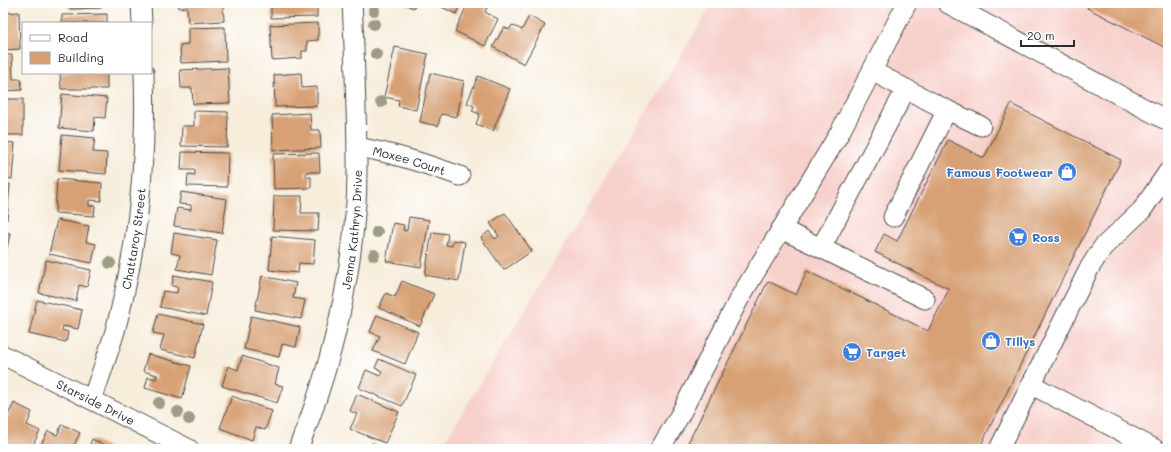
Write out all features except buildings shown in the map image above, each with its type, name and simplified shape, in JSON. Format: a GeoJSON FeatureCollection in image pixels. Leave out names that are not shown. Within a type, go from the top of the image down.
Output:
{"type":"FeatureCollection","features":[{"type":"Feature","properties":{"kind":"street"},"geometry":{"type":"LineString","coordinates":[[141,3],[142,22]]}},
{"type":"Feature","properties":{"kind":"street","name":"Jenna Kathryn Drive"},"geometry":{"type":"LineString","coordinates":[[298,449],[313,412],[332,352],[344,302],[352,252],[356,209],[357,147],[352,3]]}},
{"type":"Feature","properties":{"kind":"street"},"geometry":{"type":"LineString","coordinates":[[660,449],[680,415],[739,299],[839,134],[907,3]]}},
{"type":"Feature","properties":{"kind":"street"},"geometry":{"type":"LineString","coordinates":[[947,3],[1168,121]]}},
{"type":"Feature","properties":{"kind":"street"},"geometry":{"type":"LineString","coordinates":[[872,71],[981,126]]}},
{"type":"Feature","properties":{"kind":"street","name":"Chattaroy Street"},"geometry":{"type":"LineString","coordinates":[[92,400],[115,332],[128,276],[138,219],[143,162],[145,104],[144,74]]}},
{"type":"Feature","properties":{"kind":"street"},"geometry":{"type":"LineString","coordinates":[[821,248],[906,88]]}},
{"type":"Feature","properties":{"kind":"street"},"geometry":{"type":"LineString","coordinates":[[893,218],[947,110]]}},
{"type":"Feature","properties":{"kind":"street","name":"Moxee Court"},"geometry":{"type":"LineString","coordinates":[[357,147],[379,151],[420,162],[460,176]]}},
{"type":"Feature","properties":{"kind":"street"},"geometry":{"type":"LineString","coordinates":[[999,449],[1090,267],[1103,247],[1142,210],[1168,172]]}},
{"type":"Feature","properties":{"kind":"street"},"geometry":{"type":"LineString","coordinates":[[782,229],[925,299]]}},
{"type":"Feature","properties":{"kind":"street","name":"Starside Drive"},"geometry":{"type":"LineString","coordinates":[[3,355],[189,449]]}},
{"type":"Feature","properties":{"kind":"street"},"geometry":{"type":"LineString","coordinates":[[1032,385],[1155,449]]}},
{"type":"Feature","properties":{"kind":"shaded area"},"geometry":{"type":"Polygon","coordinates":[[[713,3],[1168,3],[1168,449],[440,449],[713,3]]]}},
{"type":"Feature","properties":{"kind":"place","name":"Famous Footwear"},"geometry":{"type":"Point","coordinates":[1067,172]}},
{"type":"Feature","properties":{"kind":"place","name":"Ross"},"geometry":{"type":"Point","coordinates":[1018,237]}},
{"type":"Feature","properties":{"kind":"place","name":"Tillys"},"geometry":{"type":"Point","coordinates":[991,341]}},
{"type":"Feature","properties":{"kind":"place","name":"Target"},"geometry":{"type":"Point","coordinates":[852,352]}}]}
